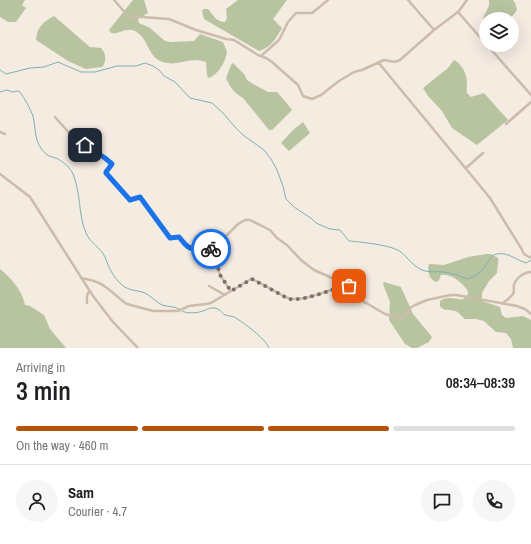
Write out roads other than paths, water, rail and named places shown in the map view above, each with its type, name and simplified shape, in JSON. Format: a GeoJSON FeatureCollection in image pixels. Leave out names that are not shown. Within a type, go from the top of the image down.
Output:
{"type":"FeatureCollection","features":[{"type":"Feature","properties":{"kind":"street"},"geometry":{"type":"LineString","coordinates":[[114,0],[128,16],[169,19],[196,30],[234,40],[272,62],[298,85],[303,96],[312,99],[321,95],[349,74],[384,60],[395,62],[400,60],[434,30],[458,12],[467,0]]}},
{"type":"Feature","properties":{"kind":"street"},"geometry":{"type":"LineString","coordinates":[[261,56],[278,40],[288,22],[296,13],[312,13],[328,0]]}},
{"type":"Feature","properties":{"kind":"street"},"geometry":{"type":"LineString","coordinates":[[408,0],[434,30]]}},
{"type":"Feature","properties":{"kind":"street"},"geometry":{"type":"LineString","coordinates":[[458,12],[479,37]]}},
{"type":"Feature","properties":{"kind":"street"},"geometry":{"type":"LineString","coordinates":[[492,52],[531,95]]}},
{"type":"Feature","properties":{"kind":"street"},"geometry":{"type":"LineString","coordinates":[[378,62],[493,202],[524,254],[531,257]]}},
{"type":"Feature","properties":{"kind":"street"},"geometry":{"type":"LineString","coordinates":[[506,124],[531,102]]}},
{"type":"Feature","properties":{"kind":"street"},"geometry":{"type":"LineString","coordinates":[[55,116],[78,143],[89,147],[112,164],[106,173],[130,200],[140,197],[170,238],[179,237],[192,249],[196,248],[201,243],[204,243],[213,251],[220,275],[231,291]]}},
{"type":"Feature","properties":{"kind":"street"},"geometry":{"type":"LineString","coordinates":[[0,132],[4,134]]}},
{"type":"Feature","properties":{"kind":"street"},"geometry":{"type":"LineString","coordinates":[[466,168],[483,153]]}},
{"type":"Feature","properties":{"kind":"street"},"geometry":{"type":"LineString","coordinates":[[0,174],[30,197],[89,291],[113,322],[138,348]]}},
{"type":"Feature","properties":{"kind":"street"},"geometry":{"type":"LineString","coordinates":[[215,255],[218,242],[238,224],[245,220],[250,220],[270,230],[277,238],[287,244],[310,268],[352,288],[362,301],[385,314],[399,318],[405,316],[411,306],[444,295],[456,295],[503,303],[522,308],[531,314]]}},
{"type":"Feature","properties":{"kind":"street"},"geometry":{"type":"LineString","coordinates":[[503,303],[512,295],[514,291],[514,284],[518,279],[525,273],[531,272]]}},
{"type":"Feature","properties":{"kind":"street"},"geometry":{"type":"LineString","coordinates":[[81,278],[96,280],[124,302],[153,311],[178,311],[189,306],[206,304],[252,279],[289,299],[315,295],[346,285]]}},
{"type":"Feature","properties":{"kind":"street"},"geometry":{"type":"LineString","coordinates":[[209,286],[225,295]]}},
{"type":"Feature","properties":{"kind":"street"},"geometry":{"type":"LineString","coordinates":[[87,303],[89,291]]}},
{"type":"Feature","properties":{"kind":"waterway"},"geometry":{"type":"LineString","coordinates":[[0,70],[6,74],[30,68],[44,67],[58,62],[81,72],[95,72],[117,66],[136,66],[145,63],[153,66],[164,76],[175,82],[190,98],[212,103],[243,135],[264,150],[271,159],[277,170],[286,199],[294,207],[316,223],[330,229],[340,230],[349,241],[391,247],[401,252],[413,264],[422,270],[447,272],[467,279],[480,272],[486,266],[491,257],[496,254],[505,254],[526,263],[531,260]]}},
{"type":"Feature","properties":{"kind":"waterway"},"geometry":{"type":"LineString","coordinates":[[0,92],[7,90],[20,92],[33,116],[36,136],[41,149],[47,155],[56,158],[72,171],[76,181],[83,226],[90,240],[105,257],[116,279],[125,287],[145,293],[162,305],[179,309]]}},
{"type":"Feature","properties":{"kind":"waterway"},"geometry":{"type":"LineString","coordinates":[[182,311],[187,313],[195,313],[210,308],[216,308],[225,315],[234,317],[248,327],[264,340],[269,348]]}}]}
